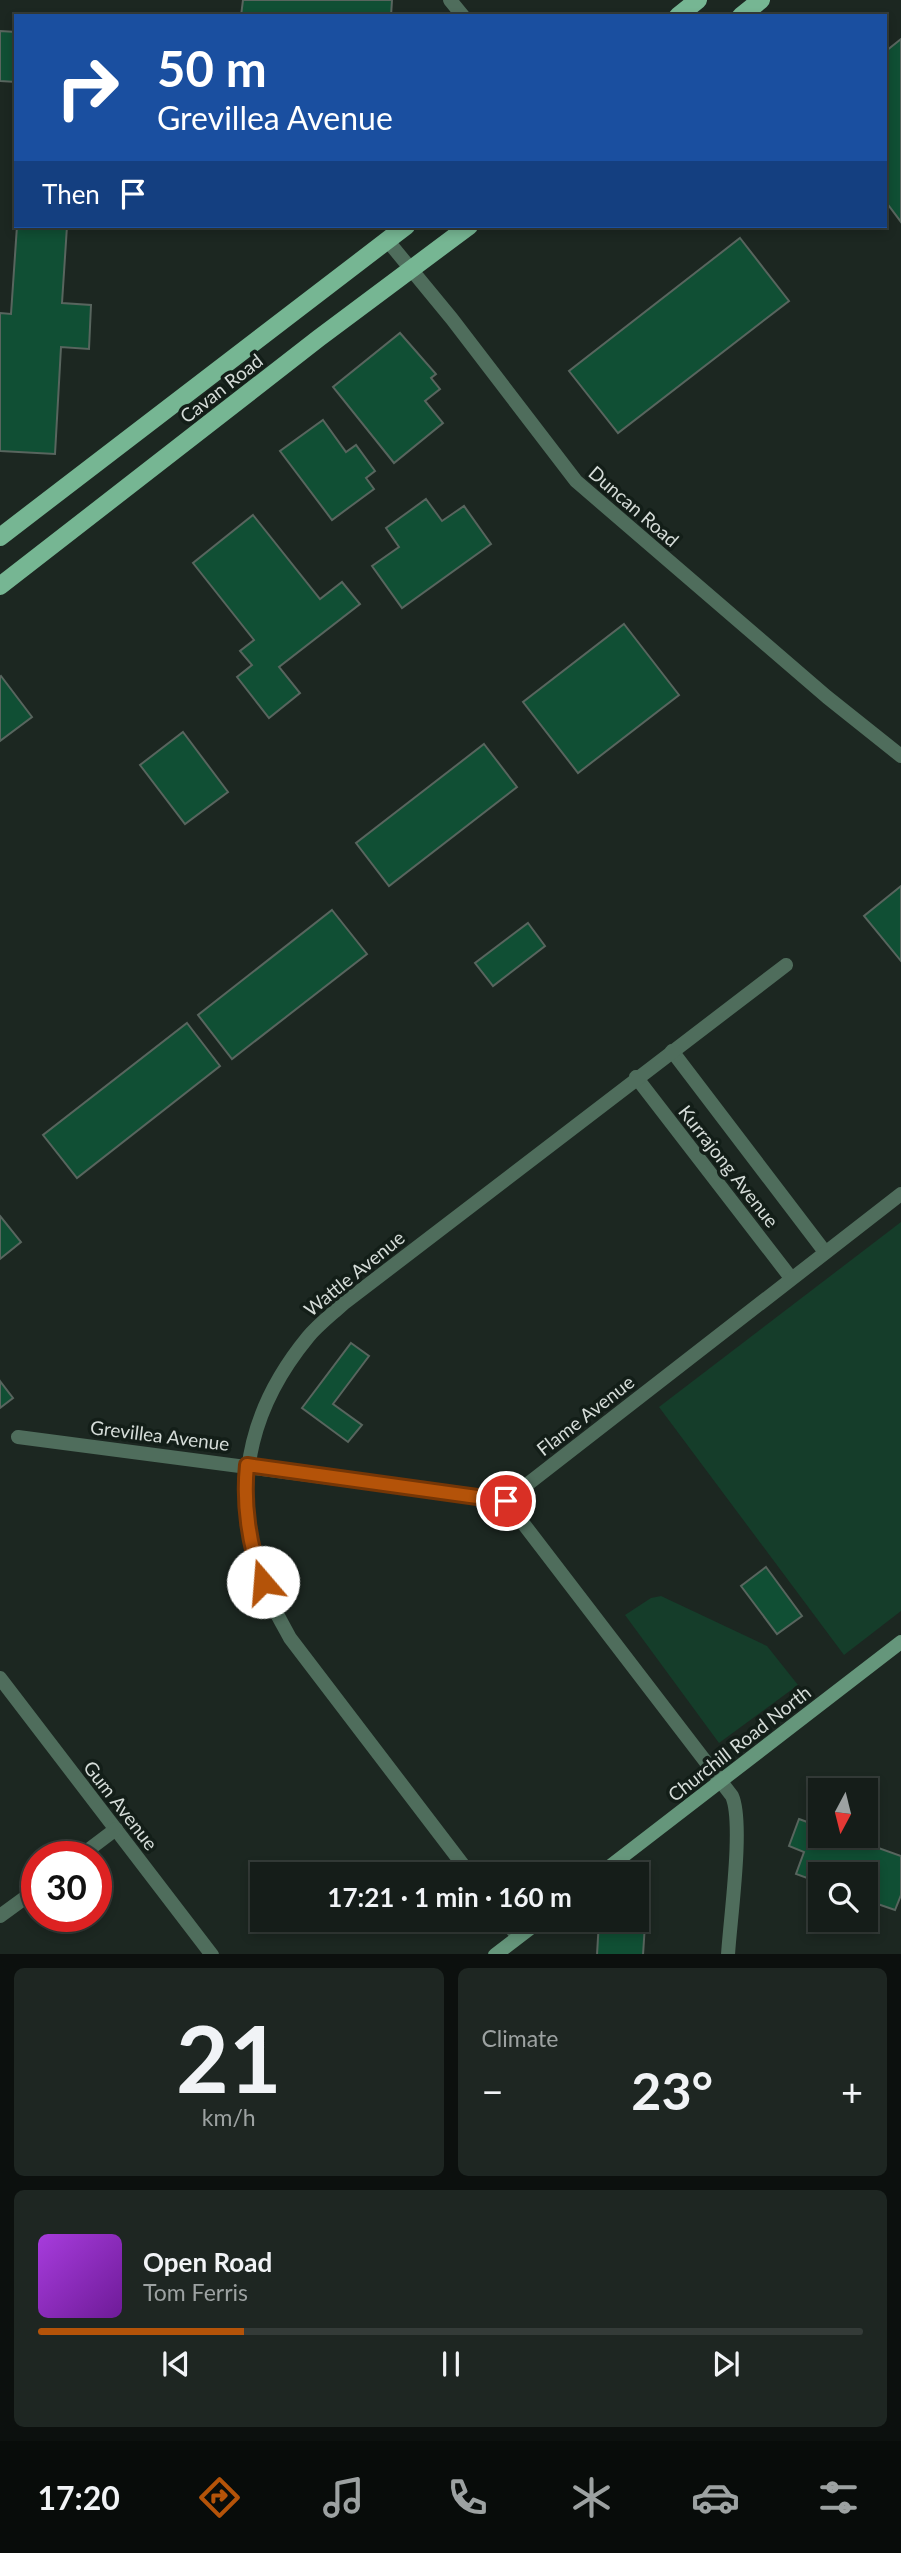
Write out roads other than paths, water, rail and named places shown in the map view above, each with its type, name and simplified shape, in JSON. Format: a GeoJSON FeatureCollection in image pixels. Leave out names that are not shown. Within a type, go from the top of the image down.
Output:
{"type":"FeatureCollection","features":[{"type":"Feature","properties":{"kind":"main road"},"geometry":{"type":"LineString","coordinates":[[680,14],[698,0]]}},
{"type":"Feature","properties":{"kind":"main road"},"geometry":{"type":"LineString","coordinates":[[744,14],[761,0]]}},
{"type":"Feature","properties":{"kind":"main road","name":"Cavan Road"},"geometry":{"type":"LineString","coordinates":[[0,537],[403,228]]}},
{"type":"Feature","properties":{"kind":"main road","name":"Cavan Road"},"geometry":{"type":"LineString","coordinates":[[0,586],[319,338],[466,228]]}},
{"type":"Feature","properties":{"kind":"street"},"geometry":{"type":"LineString","coordinates":[[450,0],[461,14]]}},
{"type":"Feature","properties":{"kind":"street","name":"Duncan Road"},"geometry":{"type":"LineString","coordinates":[[387,240],[453,319],[576,481],[827,697],[901,756]]}},
{"type":"Feature","properties":{"kind":"street","name":"Wattle Avenue"},"geometry":{"type":"LineString","coordinates":[[461,1862],[290,1638],[271,1602],[256,1563],[248,1524],[245,1485],[256,1429],[285,1368],[309,1335],[343,1304],[636,1077],[786,965]]}},
{"type":"Feature","properties":{"kind":"street","name":"Kurrajong Avenue"},"geometry":{"type":"LineString","coordinates":[[672,1051],[825,1252]]}},
{"type":"Feature","properties":{"kind":"street","name":"Kurrajong Avenue"},"geometry":{"type":"LineString","coordinates":[[636,1077],[791,1278]]}},
{"type":"Feature","properties":{"kind":"street","name":"Flame Avenue"},"geometry":{"type":"LineString","coordinates":[[506,1501],[901,1194]]}},
{"type":"Feature","properties":{"kind":"street","name":"Grevillea Avenue"},"geometry":{"type":"LineString","coordinates":[[18,1437],[506,1501]]}},
{"type":"Feature","properties":{"kind":"street"},"geometry":{"type":"LineString","coordinates":[[506,1501],[732,1796],[736,1813],[728,1954]]}},
{"type":"Feature","properties":{"kind":"street","name":"Churchill Road North"},"geometry":{"type":"LineString","coordinates":[[616,1862],[901,1642]]}},
{"type":"Feature","properties":{"kind":"street","name":"Gum Avenue"},"geometry":{"type":"LineString","coordinates":[[0,1678],[211,1954]]}},
{"type":"Feature","properties":{"kind":"street"},"geometry":{"type":"LineString","coordinates":[[100,1841],[116,1829]]}},
{"type":"Feature","properties":{"kind":"street"},"geometry":{"type":"LineString","coordinates":[[0,1916],[21,1901]]}},
{"type":"Feature","properties":{"kind":"street"},"geometry":{"type":"LineString","coordinates":[[514,1932],[518,1937]]}},
{"type":"Feature","properties":{"kind":"street"},"geometry":{"type":"LineString","coordinates":[[496,1954],[525,1932]]}}]}
